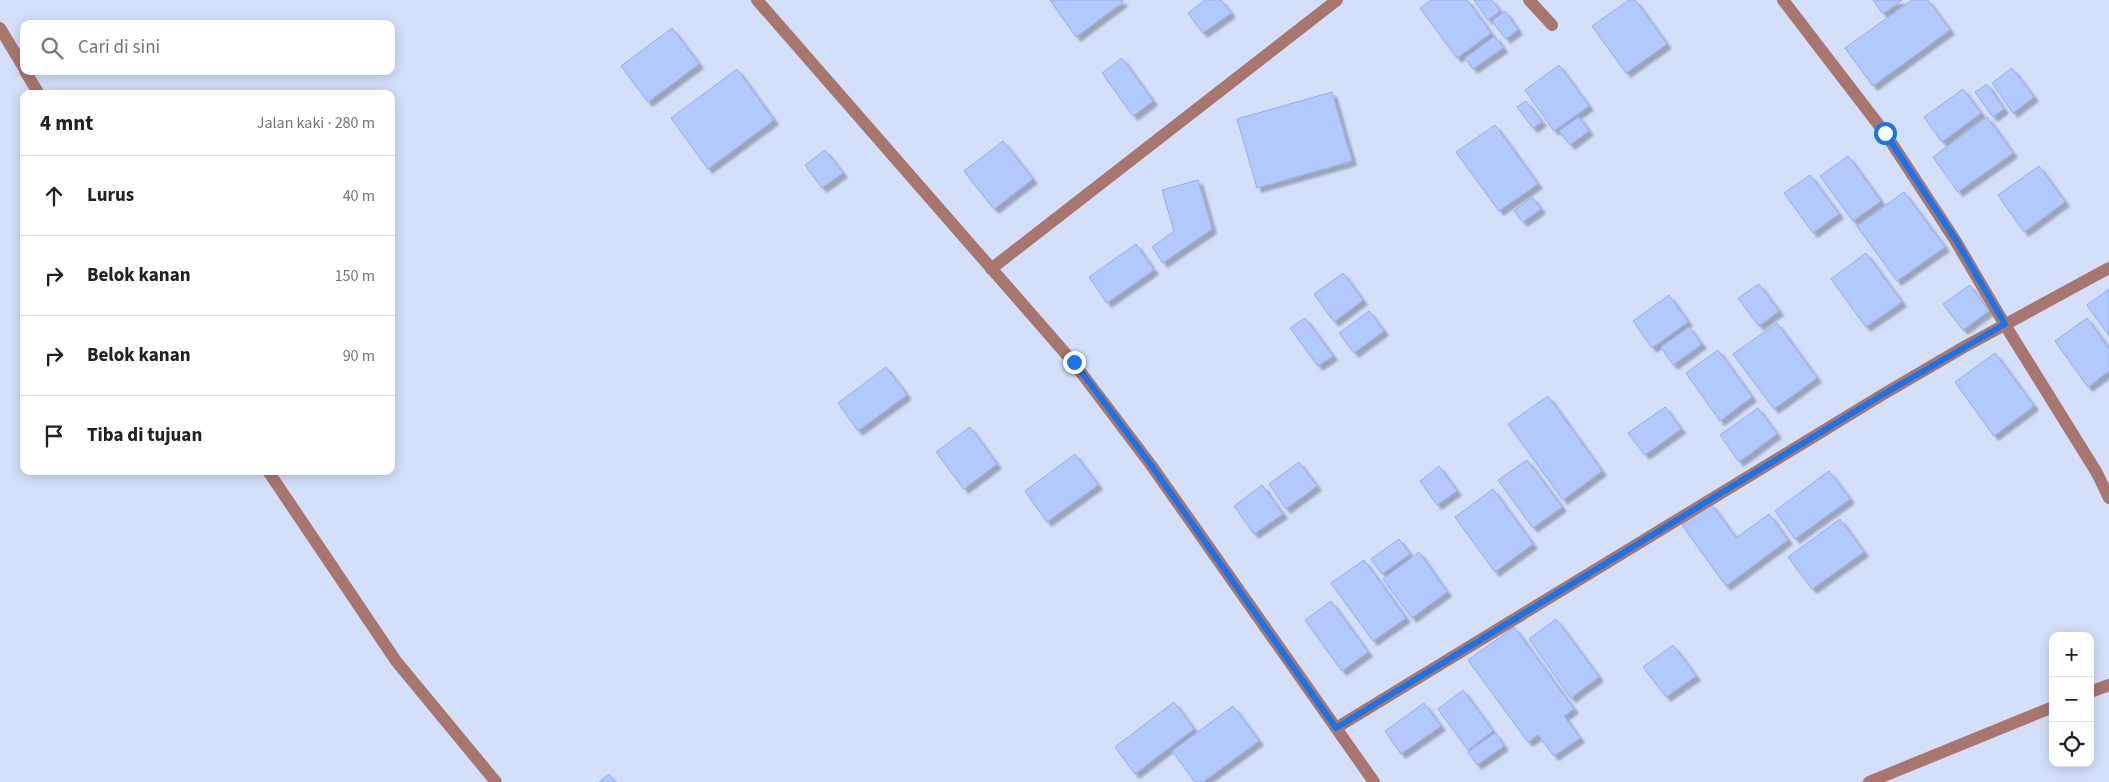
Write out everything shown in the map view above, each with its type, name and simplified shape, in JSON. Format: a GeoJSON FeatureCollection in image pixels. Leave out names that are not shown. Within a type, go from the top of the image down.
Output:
{"type":"FeatureCollection","features":[{"type":"Feature","properties":{"kind":"street"},"geometry":{"type":"LineString","coordinates":[[757,0],[991,270],[1074,362],[1151,465],[1374,782]]}},
{"type":"Feature","properties":{"kind":"street"},"geometry":{"type":"LineString","coordinates":[[991,270],[1337,0]]}},
{"type":"Feature","properties":{"kind":"street"},"geometry":{"type":"LineString","coordinates":[[1529,0],[1552,25]]}},
{"type":"Feature","properties":{"kind":"street"},"geometry":{"type":"LineString","coordinates":[[1783,0],[1885,133],[1956,240],[2005,324],[2097,473],[2109,498]]}},
{"type":"Feature","properties":{"kind":"street"},"geometry":{"type":"LineString","coordinates":[[0,28],[20,62]]}},
{"type":"Feature","properties":{"kind":"street"},"geometry":{"type":"LineString","coordinates":[[28,75],[37,90]]}},
{"type":"Feature","properties":{"kind":"street"},"geometry":{"type":"LineString","coordinates":[[1336,728],[1882,395],[2005,324],[2109,268]]}},
{"type":"Feature","properties":{"kind":"street"},"geometry":{"type":"LineString","coordinates":[[271,475],[396,661],[496,782]]}},
{"type":"Feature","properties":{"kind":"street"},"geometry":{"type":"LineString","coordinates":[[2094,690],[2109,684]]}},
{"type":"Feature","properties":{"kind":"street"},"geometry":{"type":"LineString","coordinates":[[1869,782],[2049,709]]}},
{"type":"Feature","properties":{"kind":"building"},"geometry":{"type":"Polygon","coordinates":[[[1050,0],[1122,0],[1123,2],[1076,37],[1050,0]]]}},
{"type":"Feature","properties":{"kind":"building"},"geometry":{"type":"Polygon","coordinates":[[[1205,0],[1221,0],[1231,13],[1203,33],[1188,13],[1205,0]]]}},
{"type":"Feature","properties":{"kind":"building"},"geometry":{"type":"Polygon","coordinates":[[[1431,0],[1467,0],[1491,33],[1457,58],[1420,8],[1431,0]]]}},
{"type":"Feature","properties":{"kind":"building"},"geometry":{"type":"Polygon","coordinates":[[[1474,0],[1492,0],[1500,11],[1488,20],[1474,0]]]}},
{"type":"Feature","properties":{"kind":"building"},"geometry":{"type":"Polygon","coordinates":[[[1629,0],[1635,0],[1667,44],[1626,73],[1592,26],[1629,0]]]}},
{"type":"Feature","properties":{"kind":"building"},"geometry":{"type":"Polygon","coordinates":[[[1873,0],[1902,0],[1883,14],[1873,0]]]}},
{"type":"Feature","properties":{"kind":"building"},"geometry":{"type":"Polygon","coordinates":[[[1912,0],[1928,0],[1950,30],[1873,86],[1845,48],[1912,0]]]}},
{"type":"Feature","properties":{"kind":"building"},"geometry":{"type":"Polygon","coordinates":[[[1505,11],[1518,30],[1506,39],[1492,21],[1505,11]]]}},
{"type":"Feature","properties":{"kind":"building"},"geometry":{"type":"Polygon","coordinates":[[[672,28],[699,64],[648,102],[621,66],[672,28]]]}},
{"type":"Feature","properties":{"kind":"building"},"geometry":{"type":"Polygon","coordinates":[[[1495,36],[1503,48],[1473,69],[1465,58],[1495,36]]]}},
{"type":"Feature","properties":{"kind":"building"},"geometry":{"type":"Polygon","coordinates":[[[1122,58],[1153,101],[1133,116],[1102,73],[1122,58]]]}},
{"type":"Feature","properties":{"kind":"building"},"geometry":{"type":"Polygon","coordinates":[[[1559,65],[1589,106],[1554,131],[1525,90],[1559,65]]]}},
{"type":"Feature","properties":{"kind":"building"},"geometry":{"type":"Polygon","coordinates":[[[2012,68],[2034,97],[2013,113],[1992,83],[2012,68]]]}},
{"type":"Feature","properties":{"kind":"building"},"geometry":{"type":"Polygon","coordinates":[[[737,69],[774,120],[708,169],[671,118],[737,69]]]}},
{"type":"Feature","properties":{"kind":"building"},"geometry":{"type":"Polygon","coordinates":[[[1987,84],[2004,109],[1993,117],[1975,92],[1987,84]]]}},
{"type":"Feature","properties":{"kind":"building"},"geometry":{"type":"Polygon","coordinates":[[[1963,89],[1981,113],[1942,142],[1924,117],[1963,89]]]}},
{"type":"Feature","properties":{"kind":"building"},"geometry":{"type":"Polygon","coordinates":[[[1332,92],[1352,161],[1257,188],[1237,119],[1332,92]]]}},
{"type":"Feature","properties":{"kind":"building"},"geometry":{"type":"Polygon","coordinates":[[[1526,101],[1542,122],[1533,128],[1517,107],[1526,101]]]}},
{"type":"Feature","properties":{"kind":"building"},"geometry":{"type":"Polygon","coordinates":[[[1579,117],[1589,131],[1570,145],[1559,131],[1579,117]]]}},
{"type":"Feature","properties":{"kind":"building"},"geometry":{"type":"Polygon","coordinates":[[[1987,117],[2013,153],[1958,192],[1933,157],[1987,117]]]}},
{"type":"Feature","properties":{"kind":"building"},"geometry":{"type":"Polygon","coordinates":[[[1495,125],[1538,184],[1499,211],[1456,152],[1495,125]]]}},
{"type":"Feature","properties":{"kind":"building"},"geometry":{"type":"Polygon","coordinates":[[[1003,141],[1033,179],[994,209],[964,171],[1003,141]]]}},
{"type":"Feature","properties":{"kind":"building"},"geometry":{"type":"Polygon","coordinates":[[[825,150],[843,173],[822,188],[805,165],[825,150]]]}},
{"type":"Feature","properties":{"kind":"building"},"geometry":{"type":"Polygon","coordinates":[[[1848,156],[1881,201],[1853,221],[1820,176],[1848,156]]]}},
{"type":"Feature","properties":{"kind":"building"},"geometry":{"type":"Polygon","coordinates":[[[2039,166],[2065,202],[2024,232],[1998,195],[2039,166]]]}},
{"type":"Feature","properties":{"kind":"building"},"geometry":{"type":"Polygon","coordinates":[[[1810,175],[1839,214],[1813,233],[1784,193],[1810,175]]]}},
{"type":"Feature","properties":{"kind":"building"},"geometry":{"type":"Polygon","coordinates":[[[1198,180],[1212,229],[1163,263],[1152,247],[1174,231],[1162,190],[1198,180]]]}},
{"type":"Feature","properties":{"kind":"building"},"geometry":{"type":"Polygon","coordinates":[[[1904,192],[1945,247],[1897,281],[1857,226],[1904,192]]]}},
{"type":"Feature","properties":{"kind":"building"},"geometry":{"type":"Polygon","coordinates":[[[1532,197],[1541,209],[1523,222],[1514,211],[1532,197]]]}},
{"type":"Feature","properties":{"kind":"building"},"geometry":{"type":"Polygon","coordinates":[[[1136,244],[1154,270],[1107,303],[1089,277],[1136,244]]]}},
{"type":"Feature","properties":{"kind":"building"},"geometry":{"type":"Polygon","coordinates":[[[1866,253],[1902,302],[1866,327],[1831,279],[1866,253]]]}},
{"type":"Feature","properties":{"kind":"building"},"geometry":{"type":"Polygon","coordinates":[[[1343,273],[1363,300],[1334,322],[1314,294],[1343,273]]]}},
{"type":"Feature","properties":{"kind":"building"},"geometry":{"type":"Polygon","coordinates":[[[1759,284],[1779,311],[1759,326],[1738,298],[1759,284]]]}},
{"type":"Feature","properties":{"kind":"building"},"geometry":{"type":"Polygon","coordinates":[[[1970,285],[1989,311],[1963,330],[1943,304],[1970,285]]]}},
{"type":"Feature","properties":{"kind":"building"},"geometry":{"type":"Polygon","coordinates":[[[2109,289],[2109,336],[2087,305],[2109,289]]]}},
{"type":"Feature","properties":{"kind":"building"},"geometry":{"type":"Polygon","coordinates":[[[1669,295],[1688,322],[1652,348],[1633,321],[1669,295]]]}},
{"type":"Feature","properties":{"kind":"building"},"geometry":{"type":"Polygon","coordinates":[[[1369,311],[1384,331],[1354,353],[1339,333],[1369,311]]]}},
{"type":"Feature","properties":{"kind":"building"},"geometry":{"type":"Polygon","coordinates":[[[1305,318],[1333,356],[1318,366],[1290,328],[1305,318]]]}},
{"type":"Feature","properties":{"kind":"building"},"geometry":{"type":"Polygon","coordinates":[[[2087,318],[2109,349],[2109,371],[2088,387],[2055,341],[2087,318]]]}},
{"type":"Feature","properties":{"kind":"building"},"geometry":{"type":"Polygon","coordinates":[[[1777,323],[1817,378],[1774,409],[1733,354],[1777,323]]]}},
{"type":"Feature","properties":{"kind":"building"},"geometry":{"type":"Polygon","coordinates":[[[1689,327],[1702,344],[1673,365],[1661,347],[1689,327]]]}},
{"type":"Feature","properties":{"kind":"building"},"geometry":{"type":"Polygon","coordinates":[[[1718,350],[1752,397],[1720,421],[1686,373],[1718,350]]]}},
{"type":"Feature","properties":{"kind":"building"},"geometry":{"type":"Polygon","coordinates":[[[1995,353],[2034,406],[1994,436],[1955,382],[1995,353]]]}},
{"type":"Feature","properties":{"kind":"building"},"geometry":{"type":"Polygon","coordinates":[[[886,367],[907,395],[858,431],[838,403],[886,367]]]}},
{"type":"Feature","properties":{"kind":"building"},"geometry":{"type":"Polygon","coordinates":[[[1548,396],[1602,471],[1563,500],[1508,424],[1548,396]]]}},
{"type":"Feature","properties":{"kind":"building"},"geometry":{"type":"Polygon","coordinates":[[[1665,407],[1681,429],[1645,455],[1628,433],[1665,407]]]}},
{"type":"Feature","properties":{"kind":"building"},"geometry":{"type":"Polygon","coordinates":[[[1758,408],[1777,434],[1739,462],[1720,435],[1758,408]]]}},
{"type":"Feature","properties":{"kind":"building"},"geometry":{"type":"Polygon","coordinates":[[[970,427],[997,464],[964,489],[936,452],[970,427]]]}},
{"type":"Feature","properties":{"kind":"building"},"geometry":{"type":"Polygon","coordinates":[[[1075,454],[1098,485],[1047,522],[1025,491],[1075,454]]]}},
{"type":"Feature","properties":{"kind":"building"},"geometry":{"type":"Polygon","coordinates":[[[1527,460],[1562,507],[1533,528],[1498,480],[1527,460]]]}},
{"type":"Feature","properties":{"kind":"building"},"geometry":{"type":"Polygon","coordinates":[[[1299,462],[1317,486],[1286,509],[1269,484],[1299,462]]]}},
{"type":"Feature","properties":{"kind":"building"},"geometry":{"type":"Polygon","coordinates":[[[1439,466],[1457,491],[1437,505],[1420,481],[1439,466]]]}},
{"type":"Feature","properties":{"kind":"building"},"geometry":{"type":"Polygon","coordinates":[[[1829,471],[1850,499],[1795,539],[1775,511],[1829,471]]]}},
{"type":"Feature","properties":{"kind":"building"},"geometry":{"type":"Polygon","coordinates":[[[1262,485],[1283,514],[1254,534],[1234,506],[1262,485]]]}},
{"type":"Feature","properties":{"kind":"building"},"geometry":{"type":"Polygon","coordinates":[[[1493,489],[1533,544],[1495,572],[1455,517],[1493,489]]]}},
{"type":"Feature","properties":{"kind":"building"},"geometry":{"type":"Polygon","coordinates":[[[1711,504],[1736,538],[1769,514],[1788,540],[1726,586],[1682,525],[1711,504]]]}},
{"type":"Feature","properties":{"kind":"building"},"geometry":{"type":"Polygon","coordinates":[[[1840,519],[1864,552],[1812,589],[1788,557],[1840,519]]]}},
{"type":"Feature","properties":{"kind":"building"},"geometry":{"type":"Polygon","coordinates":[[[1399,539],[1410,554],[1382,574],[1371,559],[1399,539]]]}},
{"type":"Feature","properties":{"kind":"building"},"geometry":{"type":"Polygon","coordinates":[[[1419,552],[1447,592],[1412,618],[1383,579],[1419,552]]]}},
{"type":"Feature","properties":{"kind":"building"},"geometry":{"type":"Polygon","coordinates":[[[1364,560],[1406,618],[1373,641],[1331,583],[1364,560]]]}},
{"type":"Feature","properties":{"kind":"building"},"geometry":{"type":"Polygon","coordinates":[[[1331,601],[1368,652],[1342,671],[1305,620],[1331,601]]]}},
{"type":"Feature","properties":{"kind":"building"},"geometry":{"type":"Polygon","coordinates":[[[1556,619],[1599,677],[1571,698],[1529,639],[1556,619]]]}},
{"type":"Feature","properties":{"kind":"building"},"geometry":{"type":"Polygon","coordinates":[[[1514,627],[1574,709],[1564,716],[1580,738],[1554,756],[1538,735],[1528,742],[1468,660],[1514,627]]]}},
{"type":"Feature","properties":{"kind":"building"},"geometry":{"type":"Polygon","coordinates":[[[1673,645],[1696,676],[1666,697],[1643,667],[1673,645]]]}},
{"type":"Feature","properties":{"kind":"building"},"geometry":{"type":"Polygon","coordinates":[[[1463,690],[1493,731],[1468,750],[1438,709],[1463,690]]]}},
{"type":"Feature","properties":{"kind":"building"},"geometry":{"type":"Polygon","coordinates":[[[1174,702],[1194,729],[1135,774],[1115,747],[1174,702]]]}},
{"type":"Feature","properties":{"kind":"building"},"geometry":{"type":"Polygon","coordinates":[[[1424,703],[1441,726],[1401,754],[1385,731],[1424,703]]]}},
{"type":"Feature","properties":{"kind":"building"},"geometry":{"type":"Polygon","coordinates":[[[1233,706],[1259,741],[1203,782],[1195,782],[1172,751],[1233,706]]]}},
{"type":"Feature","properties":{"kind":"building"},"geometry":{"type":"Polygon","coordinates":[[[1495,733],[1504,746],[1477,765],[1468,752],[1495,733]]]}},
{"type":"Feature","properties":{"kind":"building"},"geometry":{"type":"Polygon","coordinates":[[[609,774],[615,782],[599,782],[609,774]]]}},
{"type":"Feature","properties":{"kind":"route"},"geometry":{"type":"LineString","coordinates":[[1074,362],[1151,465],[1336,728],[1882,395],[2005,324],[1956,240],[1885,133]]}}]}
